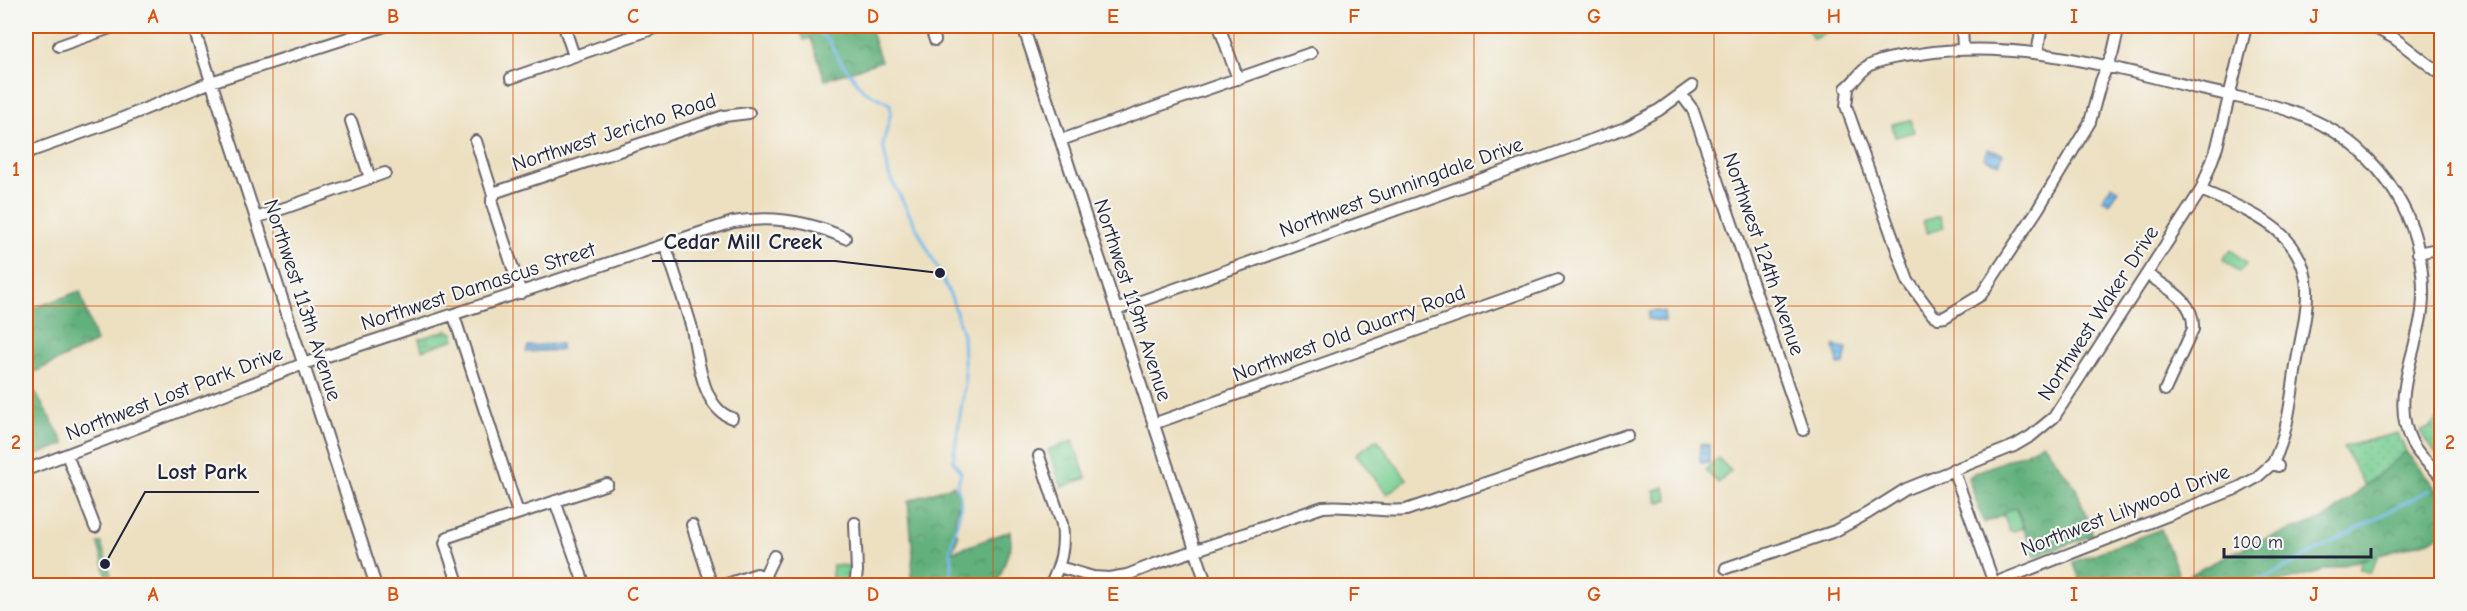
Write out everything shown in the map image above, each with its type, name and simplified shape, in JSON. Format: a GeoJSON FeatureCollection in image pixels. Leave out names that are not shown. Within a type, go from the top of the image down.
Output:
{"type":"FeatureCollection","features":[{"type":"Feature","properties":{"kind":"street"},"geometry":{"type":"LineString","coordinates":[[59,46],[116,26]]}},
{"type":"Feature","properties":{"kind":"street","name":"Northwest 113th Avenue"},"geometry":{"type":"LineString","coordinates":[[193,26],[376,585]]}},
{"type":"Feature","properties":{"kind":"street"},"geometry":{"type":"LineString","coordinates":[[26,153],[128,116],[211,82],[385,26]]}},
{"type":"Feature","properties":{"kind":"street"},"geometry":{"type":"LineString","coordinates":[[564,26],[574,56]]}},
{"type":"Feature","properties":{"kind":"street"},"geometry":{"type":"LineString","coordinates":[[511,78],[661,26]]}},
{"type":"Feature","properties":{"kind":"street"},"geometry":{"type":"LineString","coordinates":[[930,26],[935,40]]}},
{"type":"Feature","properties":{"kind":"street","name":"Northwest 119th Avenue"},"geometry":{"type":"LineString","coordinates":[[1023,26],[1207,585]]}},
{"type":"Feature","properties":{"kind":"street"},"geometry":{"type":"LineString","coordinates":[[1219,26],[1238,79]]}},
{"type":"Feature","properties":{"kind":"street"},"geometry":{"type":"LineString","coordinates":[[1962,26],[1963,49]]}},
{"type":"Feature","properties":{"kind":"street"},"geometry":{"type":"LineString","coordinates":[[2037,52],[2042,26]]}},
{"type":"Feature","properties":{"kind":"street"},"geometry":{"type":"LineString","coordinates":[[2119,26],[2107,66],[2101,81],[2090,122],[2038,209],[1987,287],[1973,301],[1938,318],[1916,294],[1908,281],[1846,106],[1847,89],[1855,77],[1863,69],[1878,61],[1963,49],[2037,52],[2107,66],[2293,112],[2323,125],[2351,144],[2376,166],[2403,206],[2418,253],[2422,308],[2418,335],[2404,386],[2403,408],[2412,444],[2442,477]]}},
{"type":"Feature","properties":{"kind":"street","name":"Northwest Waker Drive"},"geometry":{"type":"LineString","coordinates":[[1726,568],[1835,531],[1906,489],[2014,446],[2031,436],[2054,417],[2201,190],[2217,147],[2246,26]]}},
{"type":"Feature","properties":{"kind":"street"},"geometry":{"type":"LineString","coordinates":[[2372,26],[2394,38],[2442,75]]}},
{"type":"Feature","properties":{"kind":"street"},"geometry":{"type":"LineString","coordinates":[[1060,140],[1311,53]]}},
{"type":"Feature","properties":{"kind":"street","name":"Northwest Sunningdale Drive"},"geometry":{"type":"LineString","coordinates":[[1116,310],[1625,128],[1649,116],[1692,86]]}},
{"type":"Feature","properties":{"kind":"street","name":"Northwest 124th Avenue"},"geometry":{"type":"LineString","coordinates":[[1681,94],[1693,110],[1803,430]]}},
{"type":"Feature","properties":{"kind":"street","name":"Northwest Jericho Road"},"geometry":{"type":"LineString","coordinates":[[493,195],[500,189],[724,116],[749,113]]}},
{"type":"Feature","properties":{"kind":"street"},"geometry":{"type":"LineString","coordinates":[[351,121],[370,178]]}},
{"type":"Feature","properties":{"kind":"street","name":"Northwest Jericho Road"},"geometry":{"type":"LineString","coordinates":[[476,141],[493,195],[492,204],[521,293]]}},
{"type":"Feature","properties":{"kind":"street"},"geometry":{"type":"LineString","coordinates":[[256,218],[385,173]]}},
{"type":"Feature","properties":{"kind":"street","name":"Northwest Lilywood Drive"},"geometry":{"type":"LineString","coordinates":[[1992,584],[2238,488],[2276,464],[2285,432],[2306,305],[2304,271],[2293,247],[2275,226],[2201,190]]}},
{"type":"Feature","properties":{"kind":"street","name":"Northwest Damascus Street"},"geometry":{"type":"LineString","coordinates":[[303,364],[733,222],[748,220],[801,222],[845,238]]}},
{"type":"Feature","properties":{"kind":"street"},"geometry":{"type":"LineString","coordinates":[[665,245],[691,326],[697,361],[707,389],[719,411],[732,418]]}},
{"type":"Feature","properties":{"kind":"street"},"geometry":{"type":"LineString","coordinates":[[2418,253],[2442,248]]}},
{"type":"Feature","properties":{"kind":"street"},"geometry":{"type":"LineString","coordinates":[[2147,274],[2188,304],[2194,321],[2193,329],[2165,390]]}},
{"type":"Feature","properties":{"kind":"street","name":"Northwest Old Quarry Road"},"geometry":{"type":"LineString","coordinates":[[1153,424],[1558,280]]}},
{"type":"Feature","properties":{"kind":"street"},"geometry":{"type":"LineString","coordinates":[[454,316],[518,513]]}},
{"type":"Feature","properties":{"kind":"street","name":"Northwest Lost Park Drive"},"geometry":{"type":"LineString","coordinates":[[26,470],[303,364]]}},
{"type":"Feature","properties":{"kind":"street"},"geometry":{"type":"LineString","coordinates":[[1059,567],[1093,577],[1120,577],[1323,507],[1341,505],[1393,512],[1406,510],[1627,435]]}},
{"type":"Feature","properties":{"kind":"street"},"geometry":{"type":"LineString","coordinates":[[67,455],[95,527]]}},
{"type":"Feature","properties":{"kind":"street"},"geometry":{"type":"LineString","coordinates":[[1039,456],[1062,524],[1064,543],[1059,567],[1050,585]]}},
{"type":"Feature","properties":{"kind":"street"},"geometry":{"type":"LineString","coordinates":[[1953,469],[1992,584]]}},
{"type":"Feature","properties":{"kind":"street"},"geometry":{"type":"LineString","coordinates":[[459,585],[445,545],[445,540],[452,534],[607,484]]}},
{"type":"Feature","properties":{"kind":"street"},"geometry":{"type":"LineString","coordinates":[[555,501],[585,585]]}},
{"type":"Feature","properties":{"kind":"street"},"geometry":{"type":"LineString","coordinates":[[855,523],[857,570],[855,585]]}},
{"type":"Feature","properties":{"kind":"street"},"geometry":{"type":"LineString","coordinates":[[692,525],[712,585]]}},
{"type":"Feature","properties":{"kind":"street"},"geometry":{"type":"LineString","coordinates":[[721,585],[752,575],[767,581],[774,556]]}},
{"type":"Feature","properties":{"kind":"green space"},"geometry":{"type":"Polygon","coordinates":[[[798,26],[869,26],[881,61],[825,80],[811,38],[804,40],[798,26]]]}},
{"type":"Feature","properties":{"kind":"green space"},"geometry":{"type":"Polygon","coordinates":[[[1821,26],[1825,34],[1813,39],[1808,29],[1821,26]]]}},
{"type":"Feature","properties":{"kind":"green space"},"geometry":{"type":"Polygon","coordinates":[[[1911,120],[1914,132],[1895,137],[1892,124],[1911,120]]]}},
{"type":"Feature","properties":{"kind":"green space"},"geometry":{"type":"Polygon","coordinates":[[[1940,216],[1944,228],[1927,233],[1923,221],[1940,216]]]}},
{"type":"Feature","properties":{"kind":"green space"},"geometry":{"type":"Polygon","coordinates":[[[2231,250],[2247,263],[2239,272],[2223,259],[2231,250]]]}},
{"type":"Feature","properties":{"kind":"green space"},"geometry":{"type":"Polygon","coordinates":[[[80,291],[96,342],[26,376],[26,311],[80,291]]]}},
{"type":"Feature","properties":{"kind":"green space"},"geometry":{"type":"Polygon","coordinates":[[[447,330],[453,333],[455,339],[422,350],[419,339],[447,330]]]}},
{"type":"Feature","properties":{"kind":"green space"},"geometry":{"type":"Polygon","coordinates":[[[26,376],[65,444],[26,459],[26,376]]]}},
{"type":"Feature","properties":{"kind":"green space"},"geometry":{"type":"Polygon","coordinates":[[[2441,416],[2441,460],[2420,432],[2429,428],[2441,416]]]}},
{"type":"Feature","properties":{"kind":"green space"},"geometry":{"type":"Polygon","coordinates":[[[2398,433],[2406,452],[2365,486],[2343,447],[2398,433]]]}},
{"type":"Feature","properties":{"kind":"green space"},"geometry":{"type":"Polygon","coordinates":[[[1377,439],[1407,479],[1387,494],[1356,454],[1377,439]]]}},
{"type":"Feature","properties":{"kind":"green space"},"geometry":{"type":"Polygon","coordinates":[[[1073,441],[1086,478],[1062,487],[1048,450],[1073,441]]]}},
{"type":"Feature","properties":{"kind":"green space"},"geometry":{"type":"Polygon","coordinates":[[[2043,443],[2076,488],[2093,535],[2035,557],[2017,510],[1984,523],[1968,478],[1974,473],[2025,453],[2043,443]]]}},
{"type":"Feature","properties":{"kind":"green space"},"geometry":{"type":"Polygon","coordinates":[[[2406,452],[2441,495],[2441,534],[2423,543],[2266,586],[2082,585],[2073,562],[2161,529],[2181,580],[2227,555],[2262,540],[2326,518],[2406,452]]]}},
{"type":"Feature","properties":{"kind":"green space"},"geometry":{"type":"Polygon","coordinates":[[[1718,458],[1731,471],[1718,483],[1705,470],[1718,458]]]}},
{"type":"Feature","properties":{"kind":"green space"},"geometry":{"type":"Polygon","coordinates":[[[954,485],[960,495],[960,500],[955,521],[958,536],[952,552],[1010,531],[1011,545],[997,585],[910,585],[913,555],[908,501],[954,485]]]}},
{"type":"Feature","properties":{"kind":"green space"},"geometry":{"type":"Polygon","coordinates":[[[1664,487],[1668,499],[1658,503],[1654,491],[1664,487]]]}},
{"type":"Feature","properties":{"kind":"green space"},"geometry":{"type":"Polygon","coordinates":[[[2015,508],[2023,528],[2013,531],[2009,530],[2003,512],[2015,508]]]}},
{"type":"Feature","properties":{"kind":"green space"},"geometry":{"type":"Polygon","coordinates":[[[98,543],[101,543],[114,585],[109,585],[98,543]]]}},
{"type":"Feature","properties":{"kind":"green space"},"geometry":{"type":"Polygon","coordinates":[[[2378,555],[2370,573],[2360,569],[2361,560],[2378,555]]]}},
{"type":"Feature","properties":{"kind":"green space"},"geometry":{"type":"Polygon","coordinates":[[[833,565],[851,566],[849,585],[831,585],[833,565]]]}},
{"type":"Feature","properties":{"kind":"water"},"geometry":{"type":"Polygon","coordinates":[[[1987,149],[2003,154],[1999,164],[1984,158],[1987,149]]]}},
{"type":"Feature","properties":{"kind":"water"},"geometry":{"type":"Polygon","coordinates":[[[2112,185],[2119,190],[2109,204],[2102,199],[2112,185]]]}},
{"type":"Feature","properties":{"kind":"water"},"geometry":{"type":"Polygon","coordinates":[[[1649,312],[1664,312],[1665,322],[1648,319],[1649,312]]]}},
{"type":"Feature","properties":{"kind":"water"},"geometry":{"type":"Polygon","coordinates":[[[561,344],[561,350],[526,352],[528,346],[561,344]]]}},
{"type":"Feature","properties":{"kind":"water"},"geometry":{"type":"Polygon","coordinates":[[[1834,346],[1847,348],[1844,364],[1838,365],[1834,346]]]}},
{"type":"Feature","properties":{"kind":"water"},"geometry":{"type":"Polygon","coordinates":[[[1700,444],[1709,445],[1709,463],[1700,463],[1700,444]]]}},
{"type":"Feature","properties":{"kind":"waterway"},"geometry":{"type":"LineString","coordinates":[[807,26],[828,39],[839,59],[863,90],[890,104],[891,112],[883,144],[889,175],[940,273],[952,299],[963,335],[965,383],[953,461],[961,472],[957,487],[961,502],[951,547],[952,567],[946,586]]}},
{"type":"Feature","properties":{"kind":"waterway"},"geometry":{"type":"LineString","coordinates":[[2244,586],[2267,577],[2429,490]]}},
{"type":"Feature","properties":{"kind":"place","name":"Cedar Mill Creek"},"geometry":{"type":"Point","coordinates":[940,273]}},
{"type":"Feature","properties":{"kind":"place","name":"Lost Park"},"geometry":{"type":"Point","coordinates":[105,564]}}]}
